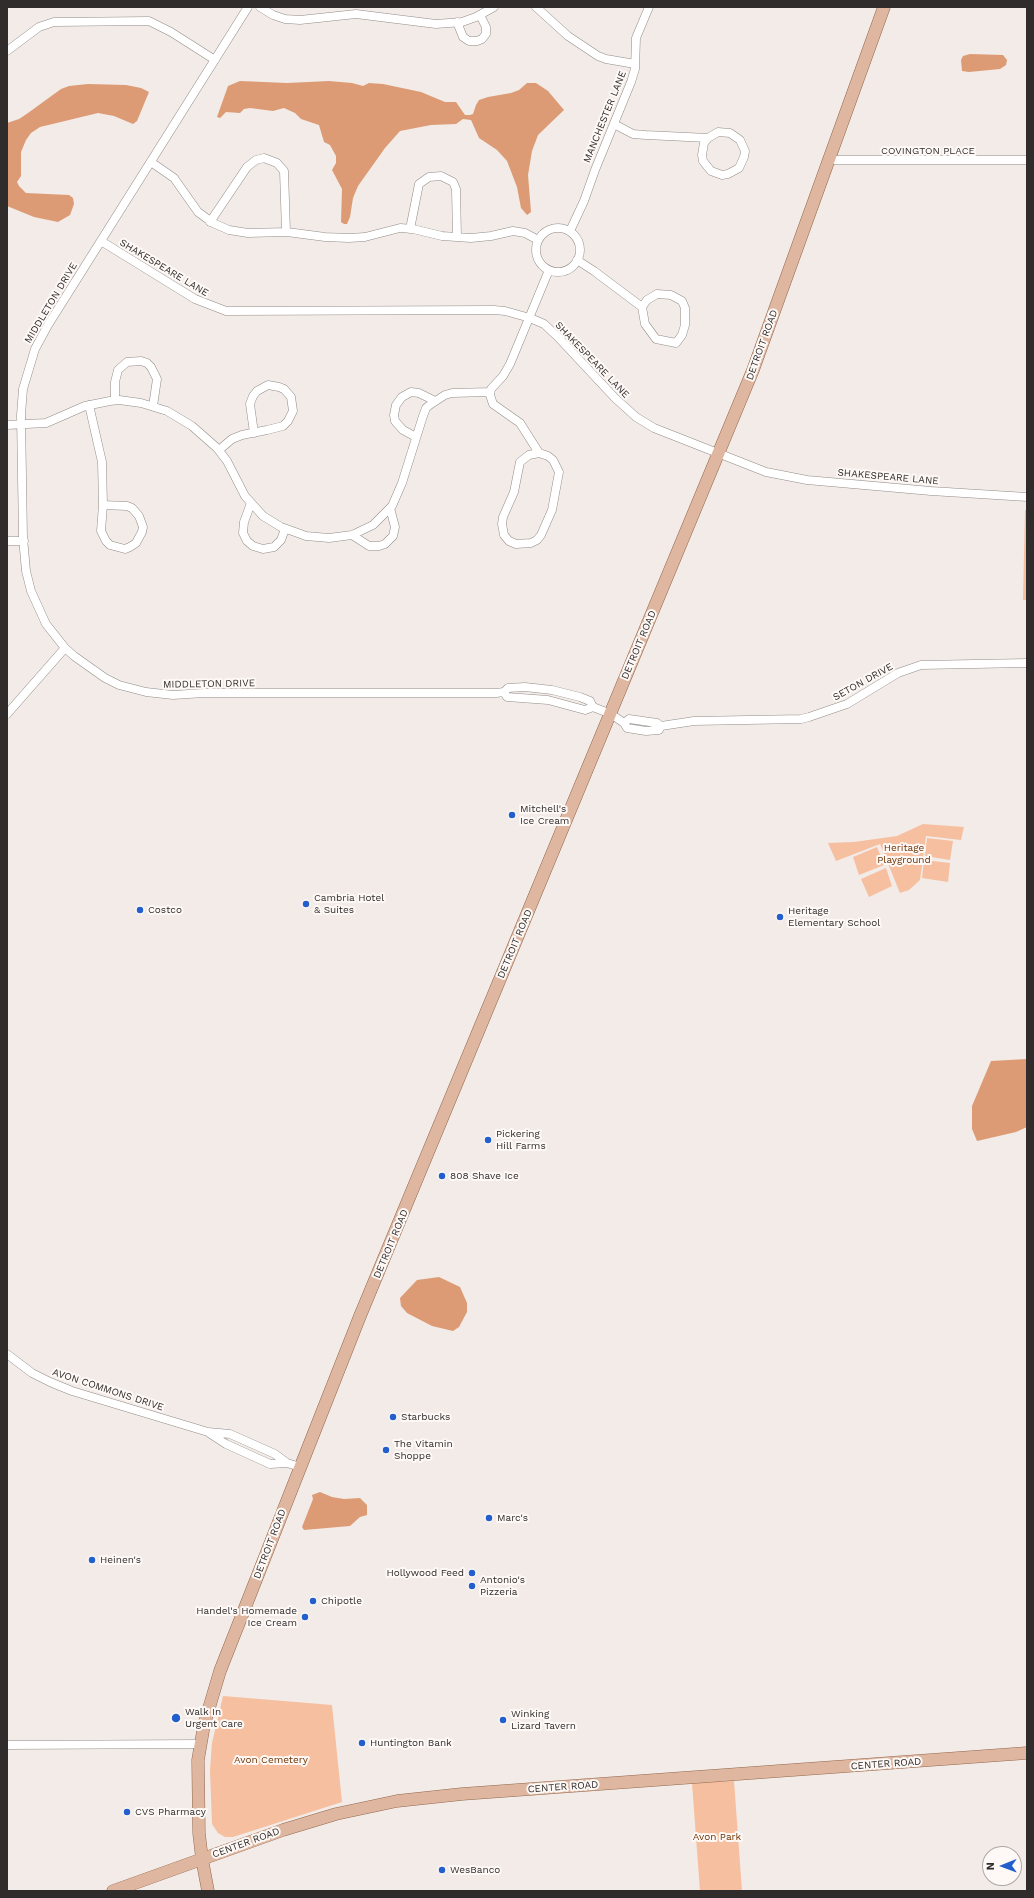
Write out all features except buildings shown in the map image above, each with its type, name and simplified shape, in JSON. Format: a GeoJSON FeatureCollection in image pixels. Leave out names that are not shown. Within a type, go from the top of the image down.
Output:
{"type":"FeatureCollection","features":[{"type":"Feature","properties":{"kind":"main road","name":"DETROIT ROAD"},"geometry":{"type":"LineString","coordinates":[[208,1891],[202,1859],[198,1808],[200,1744],[207,1712],[220,1671],[360,1316],[754,370],[884,7]]}},
{"type":"Feature","properties":{"kind":"main road","name":"CENTER ROAD"},"geometry":{"type":"LineString","coordinates":[[114,1891],[283,1830],[336,1814],[397,1801],[462,1794],[1027,1753]]}},
{"type":"Feature","properties":{"kind":"street","name":"MIDDLETON DRIVE"},"geometry":{"type":"LineString","coordinates":[[248,7],[48,325],[35,349],[23,389],[21,424],[24,541],[26,571],[33,596],[46,624],[65,648],[84,665],[105,678],[133,689],[160,694],[504,692],[507,697],[548,700],[585,710],[593,707],[611,714]]}},
{"type":"Feature","properties":{"kind":"street"},"geometry":{"type":"LineString","coordinates":[[260,7],[278,17],[292,20],[356,14],[424,23],[457,22],[480,15],[494,7]]}},
{"type":"Feature","properties":{"kind":"street"},"geometry":{"type":"LineString","coordinates":[[536,7],[568,36],[598,56],[635,64]]}},
{"type":"Feature","properties":{"kind":"street","name":"MANCHESTER LANE"},"geometry":{"type":"LineString","coordinates":[[570,232],[584,201],[631,82],[635,64],[636,38],[649,7]]}},
{"type":"Feature","properties":{"kind":"street"},"geometry":{"type":"LineString","coordinates":[[457,22],[463,36],[469,40],[477,41],[482,39],[486,34],[486,27],[480,15]]}},
{"type":"Feature","properties":{"kind":"street"},"geometry":{"type":"LineString","coordinates":[[7,51],[39,27],[54,22],[149,21],[171,32],[215,60]]}},
{"type":"Feature","properties":{"kind":"street"},"geometry":{"type":"LineString","coordinates":[[614,124],[633,134],[708,138],[718,132],[730,132],[736,135],[740,140],[745,151],[739,168],[728,174],[716,174],[711,171],[703,161],[702,155],[704,143],[708,138]]}},
{"type":"Feature","properties":{"kind":"street"},"geometry":{"type":"LineString","coordinates":[[210,222],[247,167],[256,160],[264,158],[277,163],[284,171],[286,232]]}},
{"type":"Feature","properties":{"kind":"street","name":"COVINGTON PLACE"},"geometry":{"type":"LineString","coordinates":[[829,160],[1027,160]]}},
{"type":"Feature","properties":{"kind":"street"},"geometry":{"type":"LineString","coordinates":[[151,162],[170,173],[194,209],[210,222],[225,229],[238,232],[286,232],[325,237],[359,238],[395,229],[410,229],[442,236],[458,237],[481,237],[512,231],[525,233],[538,240]]}},
{"type":"Feature","properties":{"kind":"street"},"geometry":{"type":"LineString","coordinates":[[410,229],[419,184],[428,176],[441,176],[453,182],[456,189],[458,237]]}},
{"type":"Feature","properties":{"kind":"street"},"geometry":{"type":"LineString","coordinates":[[555,228],[570,232],[574,235],[579,245],[576,260],[572,266],[562,271],[549,270],[541,264],[536,255],[538,240],[545,232],[555,228]]}},
{"type":"Feature","properties":{"kind":"street","name":"SHAKESPEARE LANE"},"geometry":{"type":"LineString","coordinates":[[101,241],[195,299],[226,311],[494,310],[505,311],[530,318],[544,324],[557,336],[615,398],[636,418],[654,428],[766,472],[807,480],[931,491],[1027,497]]}},
{"type":"Feature","properties":{"kind":"street"},"geometry":{"type":"LineString","coordinates":[[576,260],[594,271],[642,307],[645,324],[656,339],[676,343],[679,340],[686,318],[685,308],[682,301],[671,295],[657,294],[647,300],[642,307]]}},
{"type":"Feature","properties":{"kind":"street"},"geometry":{"type":"LineString","coordinates":[[539,453],[529,455],[520,462],[514,492],[503,517],[502,524],[504,535],[509,541],[516,544],[524,545],[537,540],[546,523],[553,503],[559,472],[553,460],[548,456],[539,453],[520,423],[491,401],[490,392],[510,364],[549,270]]}},
{"type":"Feature","properties":{"kind":"street"},"geometry":{"type":"LineString","coordinates":[[115,400],[115,382],[118,370],[127,362],[140,361],[147,363],[158,379],[153,406]]}},
{"type":"Feature","properties":{"kind":"street"},"geometry":{"type":"LineString","coordinates":[[219,450],[232,439],[283,426],[288,421],[293,410],[291,397],[284,389],[279,386],[268,385],[257,391],[252,396],[250,404],[254,433]]}},
{"type":"Feature","properties":{"kind":"street"},"geometry":{"type":"LineString","coordinates":[[416,436],[407,433],[395,421],[394,415],[396,404],[402,397],[411,392],[419,393],[435,401]]}},
{"type":"Feature","properties":{"kind":"street"},"geometry":{"type":"LineString","coordinates":[[7,425],[46,424],[89,405],[115,400],[153,406],[179,417],[208,438],[219,450],[251,503],[263,516],[285,529],[316,537],[329,538],[352,535],[373,525],[390,508],[397,497],[426,408],[445,395],[452,393],[490,392]]}},
{"type":"Feature","properties":{"kind":"street"},"geometry":{"type":"LineString","coordinates":[[89,405],[102,462],[103,505],[100,528],[102,537],[106,542],[114,547],[124,549],[136,543],[143,527],[139,516],[132,508],[128,506],[103,505]]}},
{"type":"Feature","properties":{"kind":"street"},"geometry":{"type":"LineString","coordinates":[[251,503],[244,522],[243,533],[247,541],[253,546],[263,549],[274,547],[281,540],[285,529]]}},
{"type":"Feature","properties":{"kind":"street"},"geometry":{"type":"LineString","coordinates":[[352,535],[369,546],[379,546],[385,544],[393,536],[396,527],[390,508]]}},
{"type":"Feature","properties":{"kind":"street"},"geometry":{"type":"LineString","coordinates":[[7,541],[24,541]]}},
{"type":"Feature","properties":{"kind":"street"},"geometry":{"type":"LineString","coordinates":[[7,714],[65,648]]}},
{"type":"Feature","properties":{"kind":"street","name":"SETON DRIVE"},"geometry":{"type":"LineString","coordinates":[[611,714],[624,723],[627,728],[646,731],[659,730],[661,726],[694,721],[801,719],[847,704],[898,673],[921,665],[1027,663]]}},
{"type":"Feature","properties":{"kind":"street","name":"AVON COMMONS DRIVE"},"geometry":{"type":"LineString","coordinates":[[7,1354],[32,1373],[72,1391],[208,1432],[230,1434],[275,1454],[287,1463],[300,1467]]}},
{"type":"Feature","properties":{"kind":"street"},"geometry":{"type":"LineString","coordinates":[[7,1745],[200,1744]]}},
{"type":"Feature","properties":{"kind":"green space"},"geometry":{"type":"Polygon","coordinates":[[[1025,510],[1027,510],[1027,600],[1023,600],[1025,510]]]}},
{"type":"Feature","properties":{"kind":"green space","name":"Heritage Playground"},"geometry":{"type":"Polygon","coordinates":[[[923,824],[964,827],[961,840],[926,836],[920,880],[909,890],[900,893],[880,844],[836,861],[828,843],[854,842],[897,836],[923,824]]]}},
{"type":"Feature","properties":{"kind":"green space"},"geometry":{"type":"Polygon","coordinates":[[[927,838],[953,841],[950,860],[925,856],[927,838]]]}},
{"type":"Feature","properties":{"kind":"green space"},"geometry":{"type":"Polygon","coordinates":[[[877,847],[884,865],[859,875],[853,857],[877,847]]]}},
{"type":"Feature","properties":{"kind":"green space"},"geometry":{"type":"Polygon","coordinates":[[[924,860],[950,863],[948,882],[922,878],[924,860]]]}},
{"type":"Feature","properties":{"kind":"green space"},"geometry":{"type":"Polygon","coordinates":[[[886,868],[892,886],[869,897],[861,879],[886,868]]]}},
{"type":"Feature","properties":{"kind":"green space","name":"Avon Cemetery"},"geometry":{"type":"Polygon","coordinates":[[[223,1696],[332,1705],[342,1802],[233,1837],[225,1837],[218,1833],[212,1824],[210,1770],[212,1743],[223,1696]]]}},
{"type":"Feature","properties":{"kind":"green space","name":"Avon Park"},"geometry":{"type":"Polygon","coordinates":[[[734,1781],[742,1891],[700,1891],[692,1783],[734,1781]]]}},
{"type":"Feature","properties":{"kind":"shaded area"},"geometry":{"type":"Polygon","coordinates":[[[970,54],[1003,55],[1007,60],[1006,65],[1000,69],[969,72],[962,71],[961,60],[963,56],[970,54]]]}},
{"type":"Feature","properties":{"kind":"shaded area"},"geometry":{"type":"Polygon","coordinates":[[[240,81],[287,83],[329,81],[352,83],[363,86],[369,83],[383,84],[421,92],[445,102],[456,102],[465,115],[473,114],[479,100],[511,93],[519,90],[527,83],[536,83],[548,91],[564,110],[538,135],[532,151],[528,175],[531,212],[527,215],[521,208],[517,187],[507,161],[497,150],[479,138],[471,120],[463,119],[456,124],[431,125],[400,131],[385,148],[358,186],[353,198],[350,217],[347,224],[344,224],[341,222],[342,189],[332,170],[336,163],[336,156],[330,145],[324,142],[319,125],[301,119],[295,113],[284,108],[273,111],[250,108],[244,109],[240,113],[226,112],[220,118],[217,117],[228,86],[240,81]]]}},
{"type":"Feature","properties":{"kind":"shaded area"},"geometry":{"type":"Polygon","coordinates":[[[88,84],[126,85],[141,88],[149,92],[137,121],[133,124],[114,116],[98,113],[40,127],[31,133],[26,140],[21,152],[21,176],[17,182],[19,186],[26,193],[69,195],[73,198],[74,204],[70,215],[58,222],[34,217],[7,206],[7,123],[19,119],[61,89],[69,86],[88,84]]]}},
{"type":"Feature","properties":{"kind":"shaded area"},"geometry":{"type":"Polygon","coordinates":[[[1027,1059],[1027,1127],[1016,1132],[977,1141],[972,1129],[972,1106],[991,1061],[1027,1059]]]}},
{"type":"Feature","properties":{"kind":"shaded area"},"geometry":{"type":"Polygon","coordinates":[[[439,1277],[460,1287],[467,1303],[467,1312],[459,1327],[453,1331],[432,1326],[407,1313],[401,1306],[400,1298],[417,1280],[439,1277]]]}},
{"type":"Feature","properties":{"kind":"shaded area"},"geometry":{"type":"Polygon","coordinates":[[[320,1492],[332,1497],[344,1499],[360,1498],[367,1505],[367,1515],[360,1517],[350,1526],[304,1530],[302,1527],[313,1499],[312,1495],[320,1492]]]}},
{"type":"Feature","properties":{"kind":"place","name":"Mitchell's Ice Cream"},"geometry":{"type":"Point","coordinates":[512,815]}},
{"type":"Feature","properties":{"kind":"place","name":"Cambria Hotel & Suites"},"geometry":{"type":"Point","coordinates":[306,904]}},
{"type":"Feature","properties":{"kind":"place","name":"Costco"},"geometry":{"type":"Point","coordinates":[140,910]}},
{"type":"Feature","properties":{"kind":"place","name":"Heritage Elementary School"},"geometry":{"type":"Point","coordinates":[780,917]}},
{"type":"Feature","properties":{"kind":"place","name":"Pickering Hill Farms"},"geometry":{"type":"Point","coordinates":[488,1140]}},
{"type":"Feature","properties":{"kind":"place","name":"808 Shave Ice"},"geometry":{"type":"Point","coordinates":[442,1176]}},
{"type":"Feature","properties":{"kind":"place","name":"Starbucks"},"geometry":{"type":"Point","coordinates":[393,1417]}},
{"type":"Feature","properties":{"kind":"place","name":"The Vitamin Shoppe"},"geometry":{"type":"Point","coordinates":[386,1450]}},
{"type":"Feature","properties":{"kind":"place","name":"Marc's"},"geometry":{"type":"Point","coordinates":[489,1518]}},
{"type":"Feature","properties":{"kind":"place","name":"Heinen's"},"geometry":{"type":"Point","coordinates":[92,1560]}},
{"type":"Feature","properties":{"kind":"place","name":"Hollywood Feed"},"geometry":{"type":"Point","coordinates":[472,1573]}},
{"type":"Feature","properties":{"kind":"place","name":"Antonio's Pizzeria"},"geometry":{"type":"Point","coordinates":[472,1586]}},
{"type":"Feature","properties":{"kind":"place","name":"Chipotle"},"geometry":{"type":"Point","coordinates":[313,1601]}},
{"type":"Feature","properties":{"kind":"place","name":"Handel's Homemade Ice Cream"},"geometry":{"type":"Point","coordinates":[305,1617]}},
{"type":"Feature","properties":{"kind":"place","name":"Walk In Urgent Care"},"geometry":{"type":"Point","coordinates":[176,1718]}},
{"type":"Feature","properties":{"kind":"place","name":"Winking Lizard Tavern"},"geometry":{"type":"Point","coordinates":[503,1720]}},
{"type":"Feature","properties":{"kind":"place","name":"Huntington Bank"},"geometry":{"type":"Point","coordinates":[362,1743]}},
{"type":"Feature","properties":{"kind":"place","name":"CVS Pharmacy"},"geometry":{"type":"Point","coordinates":[127,1812]}},
{"type":"Feature","properties":{"kind":"place","name":"WesBanco"},"geometry":{"type":"Point","coordinates":[442,1870]}}]}
